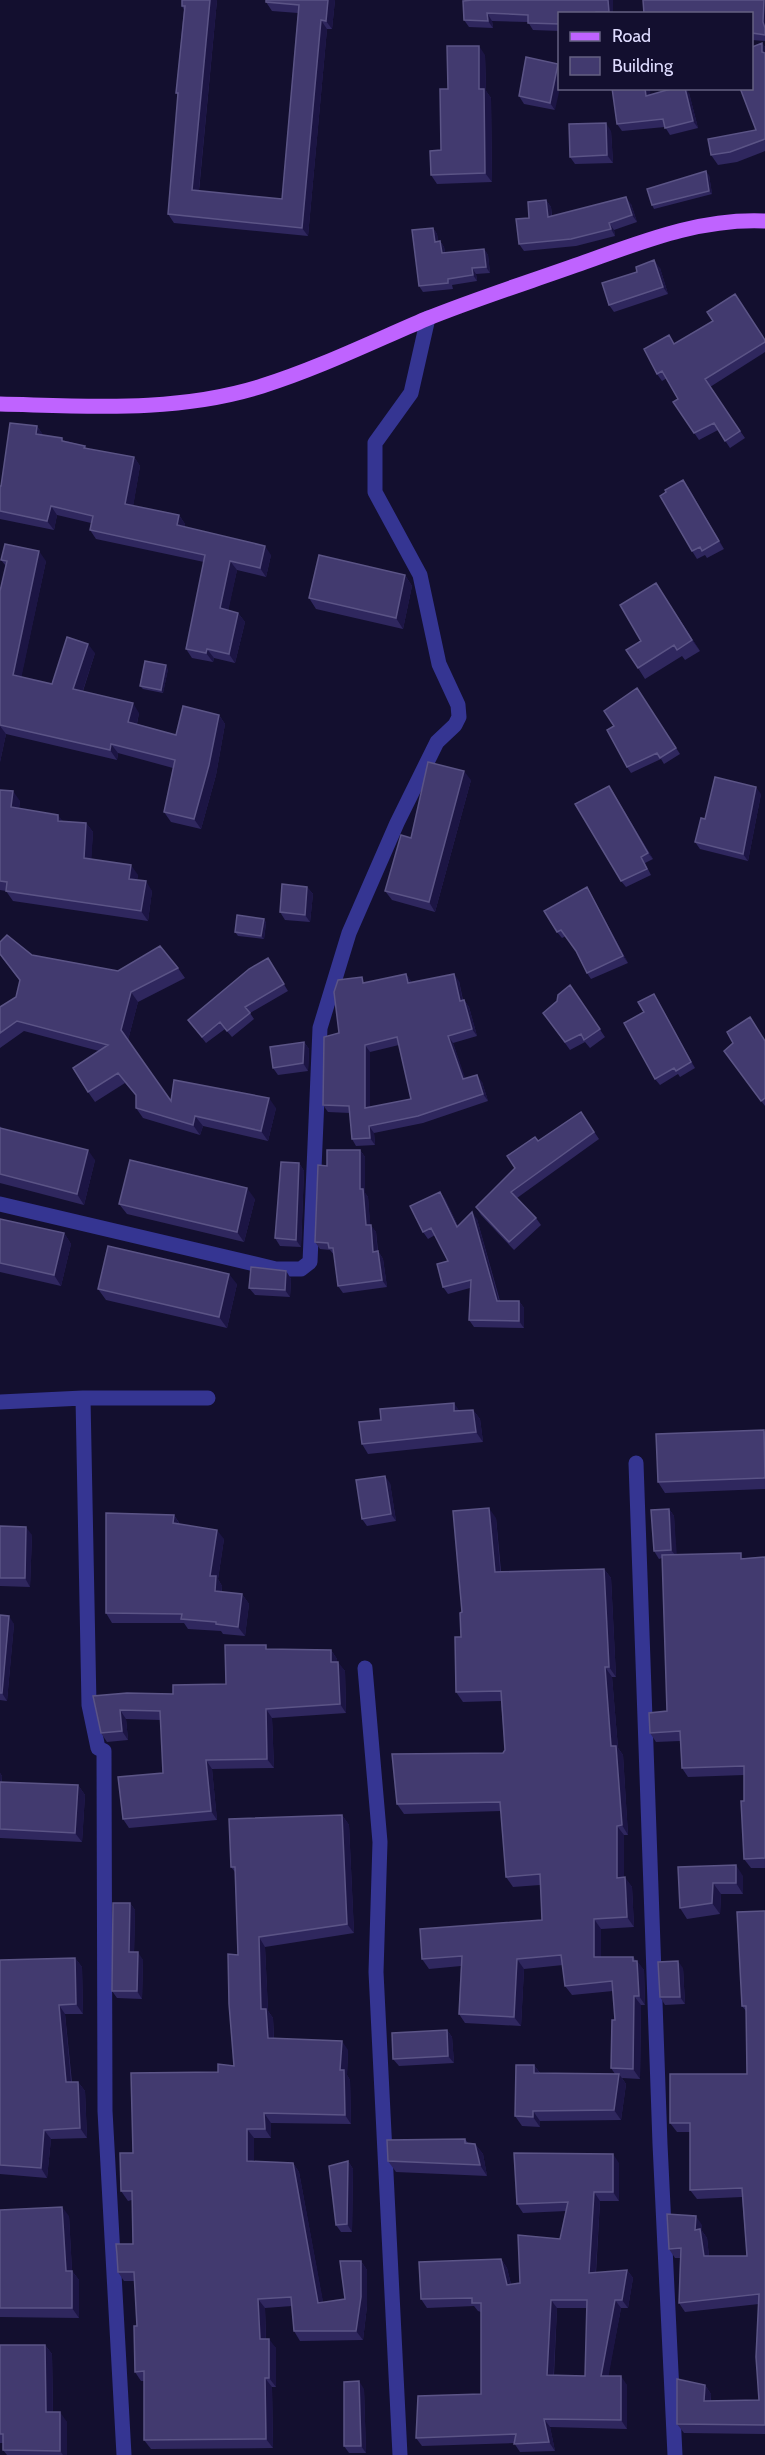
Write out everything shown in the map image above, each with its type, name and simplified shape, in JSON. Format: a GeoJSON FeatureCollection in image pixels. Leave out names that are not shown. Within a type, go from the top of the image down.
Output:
{"type":"FeatureCollection","features":[{"type":"Feature","properties":{"kind":"main road"},"geometry":{"type":"LineString","coordinates":[[0,404],[124,406],[180,403],[223,396],[324,364],[428,318],[662,234],[707,224],[765,220]]}},
{"type":"Feature","properties":{"kind":"street"},"geometry":{"type":"LineString","coordinates":[[0,1204],[276,1269],[301,1269],[310,1262],[320,1028],[349,933],[397,823],[437,742],[455,725],[459,717],[458,705],[439,664],[420,575],[375,492],[375,443],[411,393],[428,318]]}},
{"type":"Feature","properties":{"kind":"street"},"geometry":{"type":"LineString","coordinates":[[83,1398],[89,1705],[98,1748],[104,1751],[105,2111],[124,2455]]}},
{"type":"Feature","properties":{"kind":"street"},"geometry":{"type":"LineString","coordinates":[[0,1402],[83,1398],[208,1398]]}},
{"type":"Feature","properties":{"kind":"street"},"geometry":{"type":"LineString","coordinates":[[636,1463],[660,2144],[675,2455]]}},
{"type":"Feature","properties":{"kind":"street"},"geometry":{"type":"LineString","coordinates":[[365,1668],[380,1842],[376,1972],[400,2455]]}},
{"type":"Feature","properties":{"kind":"building"},"geometry":{"type":"Polygon","coordinates":[[[182,0],[210,0],[192,190],[282,199],[299,5],[266,2],[266,0],[328,0],[326,21],[321,20],[302,228],[168,214],[178,93],[176,93],[185,6],[182,6],[182,0]]]}},
{"type":"Feature","properties":{"kind":"building"},"geometry":{"type":"Polygon","coordinates":[[[608,0],[609,12],[558,12],[558,24],[528,23],[528,15],[487,13],[488,21],[464,20],[463,1],[608,0]]]}},
{"type":"Feature","properties":{"kind":"building"},"geometry":{"type":"Polygon","coordinates":[[[643,0],[764,0],[765,35],[753,33],[753,12],[644,12],[643,0]]]}},
{"type":"Feature","properties":{"kind":"building"},"geometry":{"type":"Polygon","coordinates":[[[762,43],[762,52],[765,53],[765,139],[730,152],[711,155],[708,139],[756,130],[741,90],[753,90],[753,47],[762,43]]]}},
{"type":"Feature","properties":{"kind":"building"},"geometry":{"type":"Polygon","coordinates":[[[447,46],[479,46],[479,89],[484,89],[485,173],[431,175],[430,151],[441,150],[440,89],[448,89],[447,46]]]}},
{"type":"Feature","properties":{"kind":"building"},"geometry":{"type":"Polygon","coordinates":[[[526,57],[558,64],[550,103],[519,96],[526,57]]]}},
{"type":"Feature","properties":{"kind":"building"},"geometry":{"type":"Polygon","coordinates":[[[612,90],[645,90],[646,96],[667,90],[685,90],[693,121],[665,128],[663,119],[617,124],[612,90]]]}},
{"type":"Feature","properties":{"kind":"building"},"geometry":{"type":"Polygon","coordinates":[[[606,123],[607,155],[570,157],[569,124],[606,123]]]}},
{"type":"Feature","properties":{"kind":"building"},"geometry":{"type":"Polygon","coordinates":[[[706,171],[709,191],[652,205],[647,189],[706,171]]]}},
{"type":"Feature","properties":{"kind":"building"},"geometry":{"type":"Polygon","coordinates":[[[626,197],[632,215],[609,223],[611,229],[571,239],[519,244],[516,219],[529,218],[528,202],[546,200],[548,217],[626,197]]]}},
{"type":"Feature","properties":{"kind":"building"},"geometry":{"type":"Polygon","coordinates":[[[433,228],[435,242],[440,241],[442,253],[484,249],[486,267],[472,268],[473,275],[448,279],[448,283],[419,286],[412,230],[433,228]]]}},
{"type":"Feature","properties":{"kind":"building"},"geometry":{"type":"Polygon","coordinates":[[[654,260],[663,287],[609,305],[602,283],[637,272],[636,267],[654,260]]]}},
{"type":"Feature","properties":{"kind":"building"},"geometry":{"type":"Polygon","coordinates":[[[735,294],[765,342],[705,379],[740,431],[725,441],[714,423],[694,433],[673,402],[678,399],[662,371],[657,374],[644,349],[669,335],[674,344],[713,321],[707,312],[735,294]]]}},
{"type":"Feature","properties":{"kind":"building"},"geometry":{"type":"Polygon","coordinates":[[[10,423],[37,426],[36,434],[62,438],[62,441],[85,446],[84,448],[134,457],[125,504],[179,515],[177,525],[265,546],[260,568],[230,561],[220,608],[238,613],[229,654],[207,649],[206,653],[186,649],[205,555],[90,530],[93,516],[51,506],[47,521],[0,511],[0,486],[10,423]]]}},
{"type":"Feature","properties":{"kind":"building"},"geometry":{"type":"Polygon","coordinates":[[[683,480],[719,541],[702,551],[700,547],[692,551],[660,496],[666,492],[665,490],[683,480]]]}},
{"type":"Feature","properties":{"kind":"building"},"geometry":{"type":"Polygon","coordinates":[[[5,544],[39,551],[13,675],[52,684],[67,637],[88,644],[73,689],[133,703],[128,722],[176,735],[183,706],[219,715],[209,765],[194,819],[164,812],[175,760],[111,744],[110,750],[0,725],[0,591],[7,561],[1,560],[5,544]]]}},
{"type":"Feature","properties":{"kind":"building"},"geometry":{"type":"Polygon","coordinates":[[[319,555],[405,575],[396,618],[309,598],[319,555]]]}},
{"type":"Feature","properties":{"kind":"building"},"geometry":{"type":"Polygon","coordinates":[[[656,583],[692,640],[677,650],[674,645],[638,668],[626,650],[641,641],[620,605],[656,583]]]}},
{"type":"Feature","properties":{"kind":"building"},"geometry":{"type":"Polygon","coordinates":[[[145,661],[166,665],[161,690],[140,686],[145,661]]]}},
{"type":"Feature","properties":{"kind":"building"},"geometry":{"type":"Polygon","coordinates":[[[637,688],[676,748],[660,758],[657,753],[627,767],[607,730],[614,726],[604,711],[637,688]]]}},
{"type":"Feature","properties":{"kind":"building"},"geometry":{"type":"Polygon","coordinates":[[[428,762],[464,771],[429,902],[385,891],[401,835],[411,838],[428,762]]]}},
{"type":"Feature","properties":{"kind":"building"},"geometry":{"type":"Polygon","coordinates":[[[715,777],[756,787],[743,854],[695,842],[701,818],[705,819],[715,777]]]}},
{"type":"Feature","properties":{"kind":"building"},"geometry":{"type":"Polygon","coordinates":[[[609,786],[648,853],[641,857],[647,869],[621,881],[575,804],[609,786]]]}},
{"type":"Feature","properties":{"kind":"building"},"geometry":{"type":"Polygon","coordinates":[[[0,790],[13,791],[11,807],[58,815],[58,821],[86,823],[84,858],[131,865],[129,879],[146,881],[141,911],[6,891],[7,882],[0,881],[0,790]]]}},
{"type":"Feature","properties":{"kind":"building"},"geometry":{"type":"Polygon","coordinates":[[[282,884],[307,887],[305,915],[280,912],[282,884]]]}},
{"type":"Feature","properties":{"kind":"building"},"geometry":{"type":"Polygon","coordinates":[[[587,887],[623,956],[587,973],[576,951],[561,930],[557,932],[544,911],[587,887]]]}},
{"type":"Feature","properties":{"kind":"building"},"geometry":{"type":"Polygon","coordinates":[[[237,915],[264,919],[261,936],[235,932],[237,915]]]}},
{"type":"Feature","properties":{"kind":"building"},"geometry":{"type":"Polygon","coordinates":[[[7,935],[32,955],[118,971],[160,946],[178,968],[131,992],[121,1030],[171,1101],[174,1080],[269,1098],[261,1131],[195,1116],[193,1125],[136,1108],[136,1095],[118,1073],[88,1092],[73,1068],[108,1045],[17,1021],[0,1033],[0,1007],[16,997],[20,980],[0,954],[0,942],[7,935]]]}},
{"type":"Feature","properties":{"kind":"building"},"geometry":{"type":"Polygon","coordinates":[[[268,958],[284,984],[245,1007],[250,1013],[227,1031],[220,1022],[202,1037],[188,1020],[249,969],[268,958]]]}},
{"type":"Feature","properties":{"kind":"building"},"geometry":{"type":"Polygon","coordinates":[[[406,974],[408,983],[454,974],[460,1001],[464,1000],[472,1029],[448,1036],[463,1079],[477,1075],[483,1094],[418,1116],[369,1126],[370,1138],[352,1139],[349,1106],[323,1105],[324,1037],[339,1033],[334,992],[338,980],[362,977],[363,983],[406,974]],[[397,1037],[365,1045],[365,1108],[411,1099],[397,1037]]]}},
{"type":"Feature","properties":{"kind":"building"},"geometry":{"type":"Polygon","coordinates":[[[570,985],[600,1029],[584,1040],[581,1034],[565,1042],[543,1013],[570,985]]]}},
{"type":"Feature","properties":{"kind":"building"},"geometry":{"type":"Polygon","coordinates":[[[654,994],[691,1062],[676,1071],[674,1068],[655,1079],[624,1023],[644,1012],[638,1002],[654,994]]]}},
{"type":"Feature","properties":{"kind":"building"},"geometry":{"type":"Polygon","coordinates":[[[750,1017],[765,1041],[765,1098],[761,1101],[724,1051],[733,1043],[727,1032],[750,1017]]]}},
{"type":"Feature","properties":{"kind":"building"},"geometry":{"type":"Polygon","coordinates":[[[304,1042],[303,1063],[273,1068],[270,1047],[304,1042]]]}},
{"type":"Feature","properties":{"kind":"building"},"geometry":{"type":"Polygon","coordinates":[[[581,1112],[594,1132],[511,1192],[536,1218],[509,1242],[476,1207],[515,1168],[507,1156],[535,1137],[538,1141],[581,1112]]]}},
{"type":"Feature","properties":{"kind":"building"},"geometry":{"type":"Polygon","coordinates":[[[0,1128],[88,1150],[77,1194],[0,1174],[0,1128]]]}},
{"type":"Feature","properties":{"kind":"building"},"geometry":{"type":"Polygon","coordinates":[[[327,1150],[360,1150],[360,1189],[363,1189],[366,1225],[371,1225],[373,1252],[378,1251],[382,1280],[338,1286],[333,1248],[329,1248],[328,1243],[315,1242],[318,1165],[327,1166],[327,1150]]]}},
{"type":"Feature","properties":{"kind":"building"},"geometry":{"type":"Polygon","coordinates":[[[130,1160],[247,1188],[237,1232],[119,1204],[130,1160]]]}},
{"type":"Feature","properties":{"kind":"building"},"geometry":{"type":"Polygon","coordinates":[[[281,1162],[299,1163],[296,1240],[275,1238],[281,1162]]]}},
{"type":"Feature","properties":{"kind":"building"},"geometry":{"type":"Polygon","coordinates":[[[440,1192],[457,1227],[472,1212],[497,1301],[519,1301],[519,1321],[469,1320],[471,1280],[443,1287],[437,1264],[448,1261],[431,1228],[423,1232],[410,1206],[440,1192]]]}},
{"type":"Feature","properties":{"kind":"building"},"geometry":{"type":"Polygon","coordinates":[[[0,1219],[64,1233],[54,1275],[0,1263],[0,1219]]]}},
{"type":"Feature","properties":{"kind":"building"},"geometry":{"type":"Polygon","coordinates":[[[108,1246],[229,1274],[219,1317],[98,1289],[108,1246]]]}},
{"type":"Feature","properties":{"kind":"building"},"geometry":{"type":"Polygon","coordinates":[[[251,1267],[286,1271],[285,1290],[249,1288],[251,1267]]]}},
{"type":"Feature","properties":{"kind":"building"},"geometry":{"type":"Polygon","coordinates":[[[454,1403],[454,1411],[473,1410],[476,1432],[362,1444],[359,1422],[381,1420],[380,1409],[454,1403]]]}},
{"type":"Feature","properties":{"kind":"building"},"geometry":{"type":"Polygon","coordinates":[[[764,1430],[765,1478],[658,1482],[656,1434],[764,1430]]]}},
{"type":"Feature","properties":{"kind":"building"},"geometry":{"type":"Polygon","coordinates":[[[385,1476],[391,1514],[362,1519],[356,1480],[385,1476]]]}},
{"type":"Feature","properties":{"kind":"building"},"geometry":{"type":"Polygon","coordinates":[[[489,1508],[495,1572],[604,1569],[609,1667],[605,1667],[611,1746],[616,1746],[622,1825],[617,1826],[617,1878],[625,1877],[627,1917],[594,1919],[594,1957],[633,1957],[633,1961],[637,1961],[639,1996],[634,1996],[633,2069],[611,2068],[612,2020],[615,2020],[612,1981],[565,1986],[561,1955],[517,1959],[514,2017],[459,2014],[462,1956],[422,1959],[420,1929],[542,1920],[540,1874],[506,1877],[500,1802],[397,1804],[392,1754],[503,1753],[505,1750],[501,1691],[456,1692],[455,1637],[461,1637],[460,1613],[462,1612],[453,1511],[489,1508]]]}},
{"type":"Feature","properties":{"kind":"building"},"geometry":{"type":"Polygon","coordinates":[[[669,1509],[671,1550],[654,1551],[651,1510],[669,1509]]]}},
{"type":"Feature","properties":{"kind":"building"},"geometry":{"type":"Polygon","coordinates":[[[106,1513],[174,1515],[173,1523],[217,1530],[210,1576],[216,1576],[215,1591],[242,1594],[238,1627],[216,1624],[216,1622],[181,1619],[182,1614],[106,1613],[106,1513]]]}},
{"type":"Feature","properties":{"kind":"building"},"geometry":{"type":"Polygon","coordinates":[[[0,1526],[26,1527],[25,1578],[0,1578],[0,1526]]]}},
{"type":"Feature","properties":{"kind":"building"},"geometry":{"type":"Polygon","coordinates":[[[741,1553],[741,1559],[765,1557],[765,1858],[744,1859],[741,1801],[744,1801],[744,1766],[682,1768],[680,1731],[650,1733],[649,1713],[667,1711],[662,1555],[741,1553]]]}},
{"type":"Feature","properties":{"kind":"building"},"geometry":{"type":"Polygon","coordinates":[[[0,1615],[9,1616],[2,1693],[0,1693],[0,1615]]]}},
{"type":"Feature","properties":{"kind":"building"},"geometry":{"type":"Polygon","coordinates":[[[225,1645],[266,1645],[266,1649],[331,1650],[331,1662],[338,1662],[340,1704],[266,1709],[267,1759],[206,1760],[211,1811],[123,1819],[118,1777],[163,1773],[160,1711],[120,1710],[122,1731],[101,1733],[93,1696],[127,1693],[173,1694],[173,1685],[226,1684],[225,1645]]]}},
{"type":"Feature","properties":{"kind":"building"},"geometry":{"type":"Polygon","coordinates":[[[0,1782],[78,1785],[75,1833],[0,1829],[0,1782]]]}},
{"type":"Feature","properties":{"kind":"building"},"geometry":{"type":"Polygon","coordinates":[[[342,1815],[347,1924],[259,1937],[261,2009],[266,2009],[268,2038],[342,2041],[340,2070],[344,2070],[345,2115],[264,2113],[265,2129],[247,2129],[247,2161],[293,2163],[318,2303],[345,2299],[340,2261],[361,2261],[361,2297],[356,2331],[294,2331],[291,2297],[258,2299],[260,2339],[269,2339],[269,2378],[265,2378],[266,2439],[144,2440],[144,2371],[135,2372],[134,2326],[137,2326],[134,2272],[118,2272],[116,2244],[133,2244],[132,2191],[121,2191],[120,2153],[133,2153],[131,2073],[218,2072],[218,2064],[234,2066],[228,1954],[238,1955],[235,1867],[231,1867],[229,1819],[342,1815]]]}},
{"type":"Feature","properties":{"kind":"building"},"geometry":{"type":"Polygon","coordinates":[[[736,1865],[736,1883],[713,1883],[712,1903],[680,1908],[678,1867],[736,1865]]]}},
{"type":"Feature","properties":{"kind":"building"},"geometry":{"type":"Polygon","coordinates":[[[113,1903],[130,1903],[129,1952],[138,1952],[137,1991],[112,1991],[113,1903]]]}},
{"type":"Feature","properties":{"kind":"building"},"geometry":{"type":"Polygon","coordinates":[[[765,1911],[765,2425],[677,2424],[677,2379],[705,2385],[704,2401],[759,2400],[756,2357],[759,2294],[679,2303],[681,2248],[669,2249],[667,2214],[696,2216],[695,2230],[700,2229],[704,2256],[747,2256],[742,2188],[690,2190],[690,2123],[670,2123],[670,2074],[747,2074],[746,2006],[742,2006],[737,1912],[765,1911]]]}},
{"type":"Feature","properties":{"kind":"building"},"geometry":{"type":"Polygon","coordinates":[[[75,1958],[76,2004],[59,2005],[66,2082],[78,2082],[80,2128],[44,2130],[41,2168],[0,2165],[0,1960],[75,1958]]]}},
{"type":"Feature","properties":{"kind":"building"},"geometry":{"type":"Polygon","coordinates":[[[678,1961],[680,1997],[660,1997],[658,1962],[678,1961]]]}},
{"type":"Feature","properties":{"kind":"building"},"geometry":{"type":"Polygon","coordinates":[[[447,2030],[448,2056],[393,2059],[392,2033],[447,2030]]]}},
{"type":"Feature","properties":{"kind":"building"},"geometry":{"type":"Polygon","coordinates":[[[516,2065],[534,2065],[534,2073],[619,2074],[614,2110],[533,2111],[533,2117],[515,2116],[516,2065]]]}},
{"type":"Feature","properties":{"kind":"building"},"geometry":{"type":"Polygon","coordinates":[[[465,2139],[465,2143],[475,2144],[480,2165],[388,2161],[387,2140],[465,2139]]]}},
{"type":"Feature","properties":{"kind":"building"},"geometry":{"type":"Polygon","coordinates":[[[514,2153],[613,2154],[613,2192],[594,2192],[589,2273],[627,2270],[622,2300],[615,2300],[601,2376],[621,2376],[621,2420],[544,2419],[549,2442],[514,2444],[516,2434],[416,2438],[418,2396],[481,2394],[481,2303],[472,2303],[472,2298],[421,2299],[419,2262],[501,2259],[507,2285],[520,2283],[518,2235],[560,2239],[568,2202],[517,2204],[514,2153]],[[551,2300],[547,2375],[585,2376],[587,2300],[551,2300]]]}},
{"type":"Feature","properties":{"kind":"building"},"geometry":{"type":"Polygon","coordinates":[[[348,2161],[347,2224],[336,2225],[329,2166],[348,2161]]]}},
{"type":"Feature","properties":{"kind":"building"},"geometry":{"type":"Polygon","coordinates":[[[62,2207],[66,2271],[72,2271],[72,2308],[0,2308],[0,2210],[62,2207]]]}},
{"type":"Feature","properties":{"kind":"building"},"geometry":{"type":"Polygon","coordinates":[[[0,2345],[45,2345],[46,2412],[60,2412],[60,2451],[3,2450],[3,2434],[0,2434],[0,2345]]]}},
{"type":"Feature","properties":{"kind":"building"},"geometry":{"type":"Polygon","coordinates":[[[359,2381],[361,2446],[344,2446],[344,2382],[359,2381]]]}}]}
